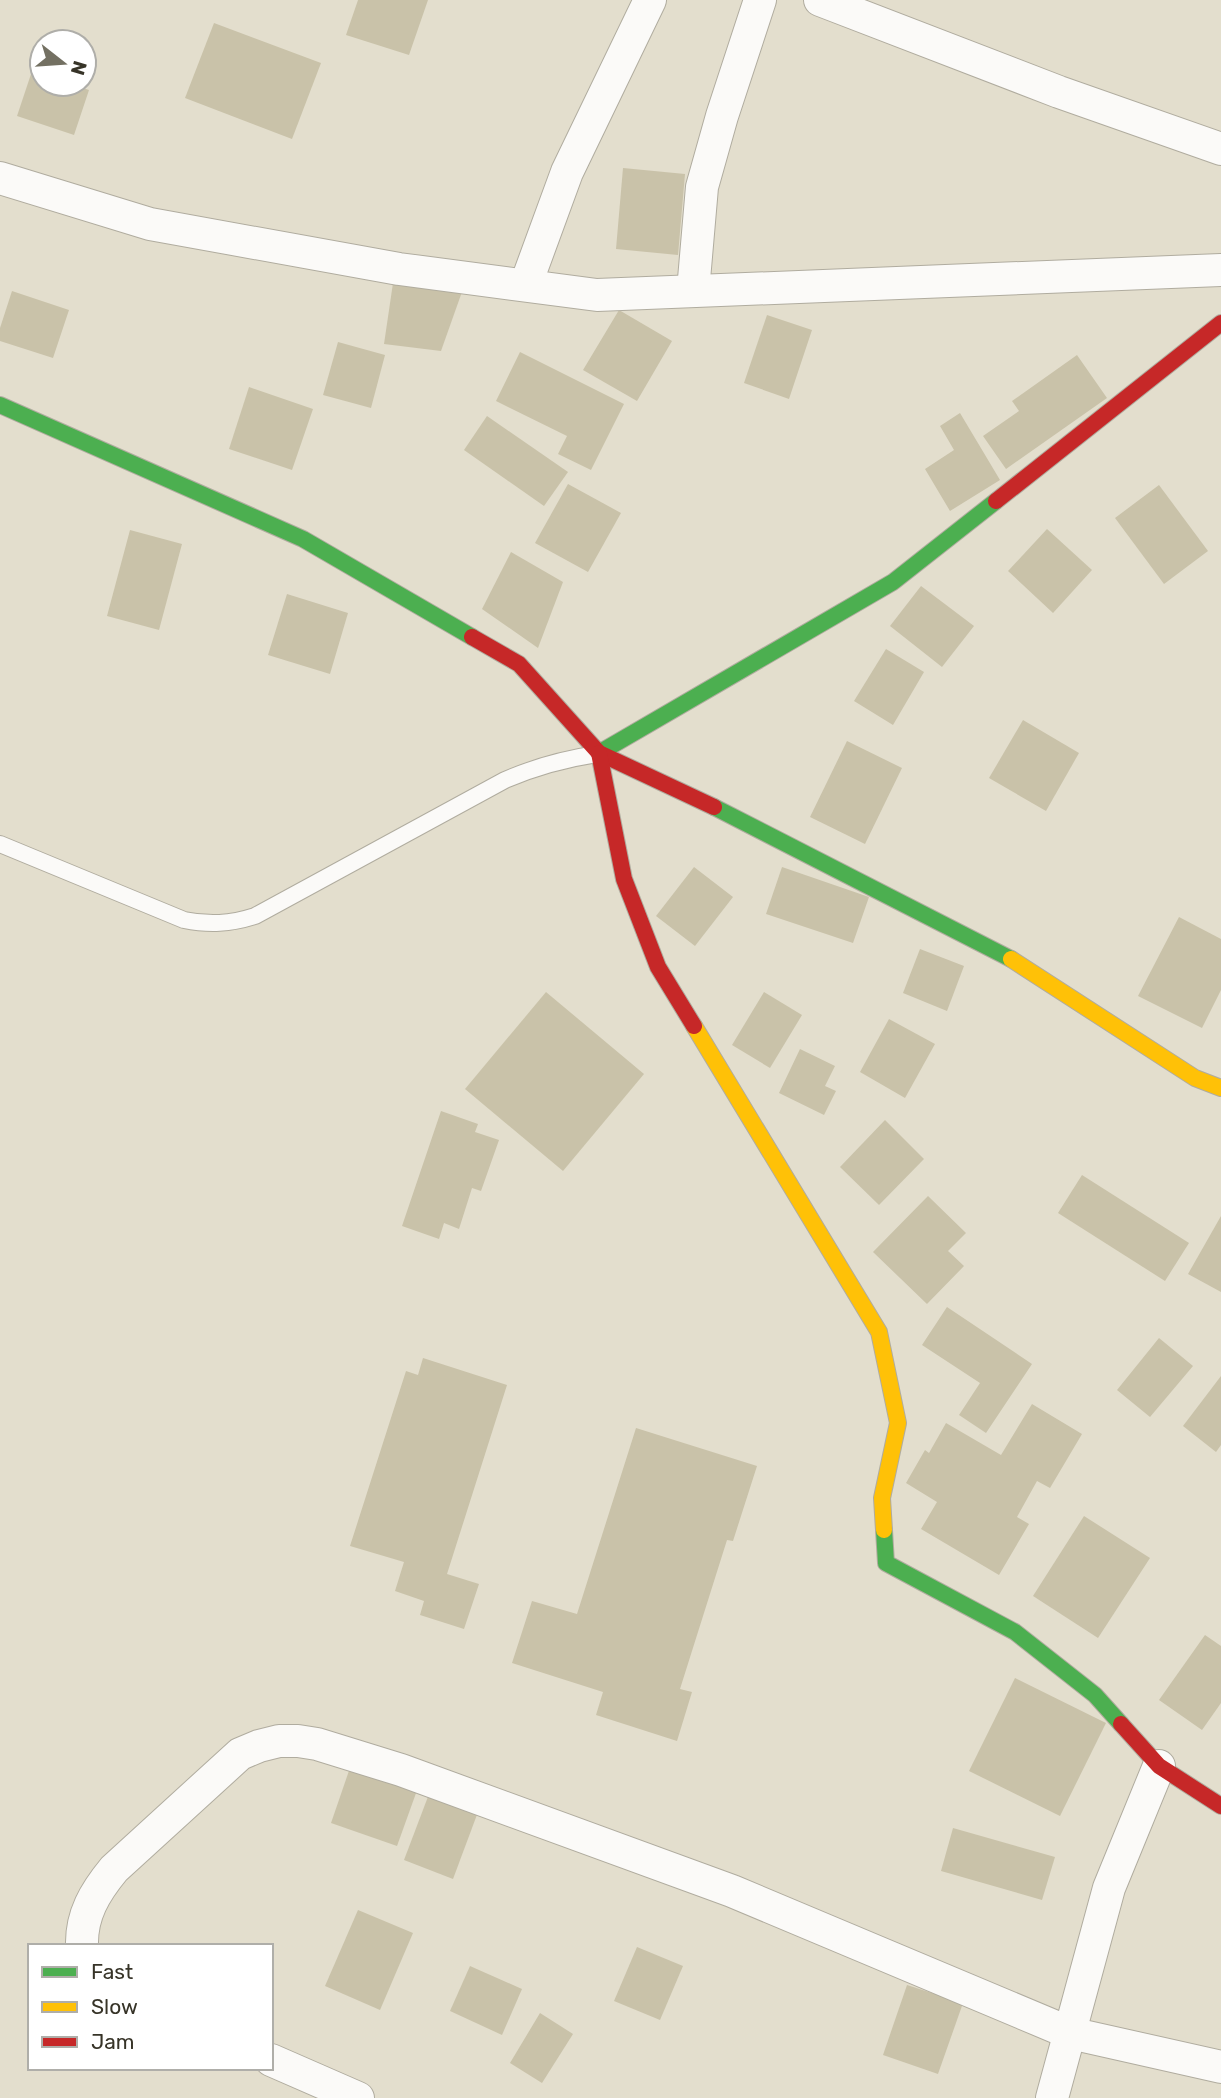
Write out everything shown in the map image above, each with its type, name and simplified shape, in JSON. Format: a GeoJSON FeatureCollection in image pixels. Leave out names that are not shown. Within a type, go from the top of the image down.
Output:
{"type":"FeatureCollection","features":[{"type":"Feature","properties":{"kind":"street"},"geometry":{"type":"LineString","coordinates":[[526,284],[567,172],[650,0]]}},
{"type":"Feature","properties":{"kind":"street"},"geometry":{"type":"LineString","coordinates":[[693,291],[702,187],[760,0]]}},
{"type":"Feature","properties":{"kind":"street"},"geometry":{"type":"LineString","coordinates":[[820,0],[1059,92],[1221,149]]}},
{"type":"Feature","properties":{"kind":"street"},"geometry":{"type":"LineString","coordinates":[[0,178],[150,224],[399,269],[597,295],[1221,270]]}},
{"type":"Feature","properties":{"kind":"street"},"geometry":{"type":"LineString","coordinates":[[599,753],[893,583],[1221,323]]}},
{"type":"Feature","properties":{"kind":"street"},"geometry":{"type":"LineString","coordinates":[[0,405],[303,539],[519,664],[599,753],[756,827],[1013,960],[1195,1078],[1221,1088]]}},
{"type":"Feature","properties":{"kind":"street"},"geometry":{"type":"LineString","coordinates":[[599,753],[624,880],[658,967],[879,1332],[898,1423],[882,1498],[886,1563],[1015,1632],[1095,1695],[1159,1766],[1221,1807]]}},
{"type":"Feature","properties":{"kind":"street"},"geometry":{"type":"LineString","coordinates":[[82,1944],[82,1925],[89,1908],[99,1887],[114,1869],[240,1754],[279,1741],[298,1741],[401,1770],[732,1891],[1070,2033],[1221,2067]]}},
{"type":"Feature","properties":{"kind":"street"},"geometry":{"type":"LineString","coordinates":[[1052,2098],[1110,1888],[1159,1766]]}},
{"type":"Feature","properties":{"kind":"street"},"geometry":{"type":"LineString","coordinates":[[273,2061],[358,2098]]}},
{"type":"Feature","properties":{"kind":"lane"},"geometry":{"type":"LineString","coordinates":[[0,844],[184,920],[216,924],[236,922],[255,916],[505,780],[564,759],[599,753]]}},
{"type":"Feature","properties":{"kind":"building"},"geometry":{"type":"Polygon","coordinates":[[[358,0],[428,0],[409,55],[346,35],[358,0]]]}},
{"type":"Feature","properties":{"kind":"building"},"geometry":{"type":"Polygon","coordinates":[[[214,23],[321,63],[292,139],[185,98],[214,23]]]}},
{"type":"Feature","properties":{"kind":"building"},"geometry":{"type":"Polygon","coordinates":[[[28,83],[28,98],[86,98],[74,135],[17,116],[28,83]]]}},
{"type":"Feature","properties":{"kind":"building"},"geometry":{"type":"Polygon","coordinates":[[[623,168],[685,174],[678,255],[616,249],[623,168]]]}},
{"type":"Feature","properties":{"kind":"building"},"geometry":{"type":"Polygon","coordinates":[[[393,283],[463,289],[441,351],[384,344],[393,283]]]}},
{"type":"Feature","properties":{"kind":"building"},"geometry":{"type":"Polygon","coordinates":[[[12,291],[69,310],[53,358],[0,341],[0,328],[12,291]]]}},
{"type":"Feature","properties":{"kind":"building"},"geometry":{"type":"Polygon","coordinates":[[[619,310],[672,341],[637,401],[583,370],[619,310]]]}},
{"type":"Feature","properties":{"kind":"building"},"geometry":{"type":"Polygon","coordinates":[[[767,315],[812,330],[789,399],[744,383],[767,315]]]}},
{"type":"Feature","properties":{"kind":"building"},"geometry":{"type":"Polygon","coordinates":[[[338,342],[385,355],[371,408],[323,395],[338,342]]]}},
{"type":"Feature","properties":{"kind":"building"},"geometry":{"type":"Polygon","coordinates":[[[520,352],[624,404],[591,470],[558,454],[567,436],[496,401],[520,352]]]}},
{"type":"Feature","properties":{"kind":"building"},"geometry":{"type":"Polygon","coordinates":[[[1077,355],[1107,398],[1006,469],[983,436],[1019,411],[1012,401],[1077,355]]]}},
{"type":"Feature","properties":{"kind":"building"},"geometry":{"type":"Polygon","coordinates":[[[249,387],[313,409],[292,470],[229,449],[249,387]]]}},
{"type":"Feature","properties":{"kind":"building"},"geometry":{"type":"Polygon","coordinates":[[[960,413],[1000,480],[950,511],[925,469],[954,450],[940,426],[960,413]]]}},
{"type":"Feature","properties":{"kind":"building"},"geometry":{"type":"Polygon","coordinates":[[[487,416],[568,472],[544,506],[464,450],[487,416]]]}},
{"type":"Feature","properties":{"kind":"building"},"geometry":{"type":"Polygon","coordinates":[[[568,484],[621,513],[588,572],[535,543],[568,484]]]}},
{"type":"Feature","properties":{"kind":"building"},"geometry":{"type":"Polygon","coordinates":[[[1159,485],[1208,551],[1164,584],[1115,518],[1159,485]]]}},
{"type":"Feature","properties":{"kind":"building"},"geometry":{"type":"Polygon","coordinates":[[[1047,529],[1092,570],[1053,613],[1008,571],[1047,529]]]}},
{"type":"Feature","properties":{"kind":"building"},"geometry":{"type":"Polygon","coordinates":[[[130,530],[182,544],[159,630],[107,616],[130,530]]]}},
{"type":"Feature","properties":{"kind":"building"},"geometry":{"type":"Polygon","coordinates":[[[511,552],[563,582],[538,648],[482,609],[511,552]]]}},
{"type":"Feature","properties":{"kind":"building"},"geometry":{"type":"Polygon","coordinates":[[[921,586],[974,626],[942,667],[890,626],[921,586]]]}},
{"type":"Feature","properties":{"kind":"building"},"geometry":{"type":"Polygon","coordinates":[[[287,594],[348,613],[330,674],[268,655],[287,594]]]}},
{"type":"Feature","properties":{"kind":"building"},"geometry":{"type":"Polygon","coordinates":[[[886,649],[924,672],[893,725],[854,701],[886,649]]]}},
{"type":"Feature","properties":{"kind":"building"},"geometry":{"type":"Polygon","coordinates":[[[1023,720],[1079,753],[1046,811],[989,778],[1023,720]]]}},
{"type":"Feature","properties":{"kind":"building"},"geometry":{"type":"Polygon","coordinates":[[[847,741],[902,768],[865,844],[810,817],[847,741]]]}},
{"type":"Feature","properties":{"kind":"building"},"geometry":{"type":"Polygon","coordinates":[[[694,867],[733,897],[695,946],[656,916],[694,867]]]}},
{"type":"Feature","properties":{"kind":"building"},"geometry":{"type":"Polygon","coordinates":[[[782,867],[869,897],[853,943],[766,914],[782,867]]]}},
{"type":"Feature","properties":{"kind":"building"},"geometry":{"type":"Polygon","coordinates":[[[1179,917],[1221,939],[1221,990],[1202,1028],[1138,996],[1179,917]]]}},
{"type":"Feature","properties":{"kind":"building"},"geometry":{"type":"Polygon","coordinates":[[[920,949],[964,966],[947,1011],[903,993],[920,949]]]}},
{"type":"Feature","properties":{"kind":"building"},"geometry":{"type":"Polygon","coordinates":[[[546,992],[644,1074],[563,1171],[465,1089],[546,992]]]}},
{"type":"Feature","properties":{"kind":"building"},"geometry":{"type":"Polygon","coordinates":[[[764,992],[802,1015],[770,1068],[732,1045],[764,992]]]}},
{"type":"Feature","properties":{"kind":"building"},"geometry":{"type":"Polygon","coordinates":[[[889,1019],[935,1044],[905,1098],[860,1072],[889,1019]]]}},
{"type":"Feature","properties":{"kind":"building"},"geometry":{"type":"Polygon","coordinates":[[[800,1049],[835,1066],[825,1086],[836,1091],[824,1115],[779,1093],[800,1049]]]}},
{"type":"Feature","properties":{"kind":"building"},"geometry":{"type":"Polygon","coordinates":[[[441,1111],[478,1124],[475,1132],[499,1140],[481,1191],[472,1188],[459,1229],[444,1223],[439,1239],[402,1226],[441,1111]]]}},
{"type":"Feature","properties":{"kind":"building"},"geometry":{"type":"Polygon","coordinates":[[[885,1120],[924,1159],[879,1205],[840,1167],[885,1120]]]}},
{"type":"Feature","properties":{"kind":"building"},"geometry":{"type":"Polygon","coordinates":[[[1082,1175],[1189,1243],[1165,1281],[1058,1213],[1082,1175]]]}},
{"type":"Feature","properties":{"kind":"building"},"geometry":{"type":"Polygon","coordinates":[[[928,1196],[966,1233],[948,1251],[964,1266],[927,1304],[873,1252],[928,1196]]]}},
{"type":"Feature","properties":{"kind":"building"},"geometry":{"type":"Polygon","coordinates":[[[1221,1216],[1221,1292],[1188,1274],[1221,1216]]]}},
{"type":"Feature","properties":{"kind":"building"},"geometry":{"type":"Polygon","coordinates":[[[947,1307],[1032,1364],[986,1433],[959,1415],[980,1383],[922,1345],[947,1307]]]}},
{"type":"Feature","properties":{"kind":"building"},"geometry":{"type":"Polygon","coordinates":[[[1159,1338],[1193,1366],[1150,1417],[1117,1390],[1159,1338]]]}},
{"type":"Feature","properties":{"kind":"building"},"geometry":{"type":"Polygon","coordinates":[[[423,1358],[507,1385],[447,1574],[479,1584],[464,1629],[420,1615],[424,1601],[395,1591],[404,1562],[350,1546],[406,1371],[418,1375],[423,1358]]]}},
{"type":"Feature","properties":{"kind":"building"},"geometry":{"type":"Polygon","coordinates":[[[1221,1376],[1221,1445],[1216,1452],[1183,1426],[1221,1376]]]}},
{"type":"Feature","properties":{"kind":"building"},"geometry":{"type":"Polygon","coordinates":[[[1032,1404],[1082,1434],[1050,1488],[1037,1481],[1017,1517],[1029,1524],[999,1575],[921,1529],[937,1502],[906,1483],[925,1450],[929,1453],[946,1423],[1001,1455],[1032,1404]]]}},
{"type":"Feature","properties":{"kind":"building"},"geometry":{"type":"Polygon","coordinates":[[[636,1428],[757,1466],[733,1541],[727,1540],[680,1689],[692,1692],[677,1741],[596,1715],[603,1692],[512,1663],[532,1601],[577,1614],[636,1428]]]}},
{"type":"Feature","properties":{"kind":"building"},"geometry":{"type":"Polygon","coordinates":[[[1084,1516],[1150,1558],[1098,1638],[1033,1596],[1084,1516]]]}},
{"type":"Feature","properties":{"kind":"building"},"geometry":{"type":"Polygon","coordinates":[[[1205,1635],[1221,1646],[1221,1703],[1202,1730],[1159,1700],[1205,1635]]]}},
{"type":"Feature","properties":{"kind":"building"},"geometry":{"type":"Polygon","coordinates":[[[1015,1678],[1106,1723],[1060,1816],[969,1771],[1015,1678]]]}},
{"type":"Feature","properties":{"kind":"building"},"geometry":{"type":"Polygon","coordinates":[[[353,1759],[420,1782],[397,1846],[331,1823],[353,1759]]]}},
{"type":"Feature","properties":{"kind":"building"},"geometry":{"type":"Polygon","coordinates":[[[429,1794],[478,1812],[453,1879],[404,1860],[429,1794]]]}},
{"type":"Feature","properties":{"kind":"building"},"geometry":{"type":"Polygon","coordinates":[[[953,1828],[1055,1857],[1042,1900],[941,1871],[953,1828]]]}},
{"type":"Feature","properties":{"kind":"building"},"geometry":{"type":"Polygon","coordinates":[[[358,1910],[413,1933],[380,2010],[325,1986],[358,1910]]]}},
{"type":"Feature","properties":{"kind":"building"},"geometry":{"type":"Polygon","coordinates":[[[637,1947],[683,1966],[660,2020],[614,2001],[637,1947]]]}},
{"type":"Feature","properties":{"kind":"building"},"geometry":{"type":"Polygon","coordinates":[[[470,1966],[522,1989],[502,2035],[450,2011],[470,1966]]]}},
{"type":"Feature","properties":{"kind":"building"},"geometry":{"type":"Polygon","coordinates":[[[907,1985],[963,2003],[938,2074],[883,2055],[907,1985]]]}},
{"type":"Feature","properties":{"kind":"building"},"geometry":{"type":"Polygon","coordinates":[[[540,2013],[573,2034],[542,2083],[510,2063],[540,2013]]]}},
{"type":"Feature","properties":{"kind":"traffic: fast"},"geometry":{"type":"LineString","coordinates":[[0,405],[303,539],[472,637]]}},
{"type":"Feature","properties":{"kind":"traffic: fast"},"geometry":{"type":"LineString","coordinates":[[599,753],[893,582],[996,501]]}},
{"type":"Feature","properties":{"kind":"traffic: fast"},"geometry":{"type":"LineString","coordinates":[[714,807],[1011,959]]}},
{"type":"Feature","properties":{"kind":"traffic: fast"},"geometry":{"type":"LineString","coordinates":[[884,1530],[886,1563],[1015,1632],[1095,1695],[1121,1724]]}},
{"type":"Feature","properties":{"kind":"traffic: slow"},"geometry":{"type":"LineString","coordinates":[[1011,959],[1195,1078],[1221,1088]]}},
{"type":"Feature","properties":{"kind":"traffic: slow"},"geometry":{"type":"LineString","coordinates":[[694,1026],[879,1332],[898,1423],[882,1498],[884,1530]]}},
{"type":"Feature","properties":{"kind":"traffic: jam"},"geometry":{"type":"LineString","coordinates":[[996,501],[1221,323]]}},
{"type":"Feature","properties":{"kind":"traffic: jam"},"geometry":{"type":"LineString","coordinates":[[472,637],[519,664],[599,753],[714,807]]}},
{"type":"Feature","properties":{"kind":"traffic: jam"},"geometry":{"type":"LineString","coordinates":[[599,753],[624,879],[658,967],[694,1026]]}},
{"type":"Feature","properties":{"kind":"traffic: jam"},"geometry":{"type":"LineString","coordinates":[[1121,1724],[1159,1766],[1221,1806]]}}]}
